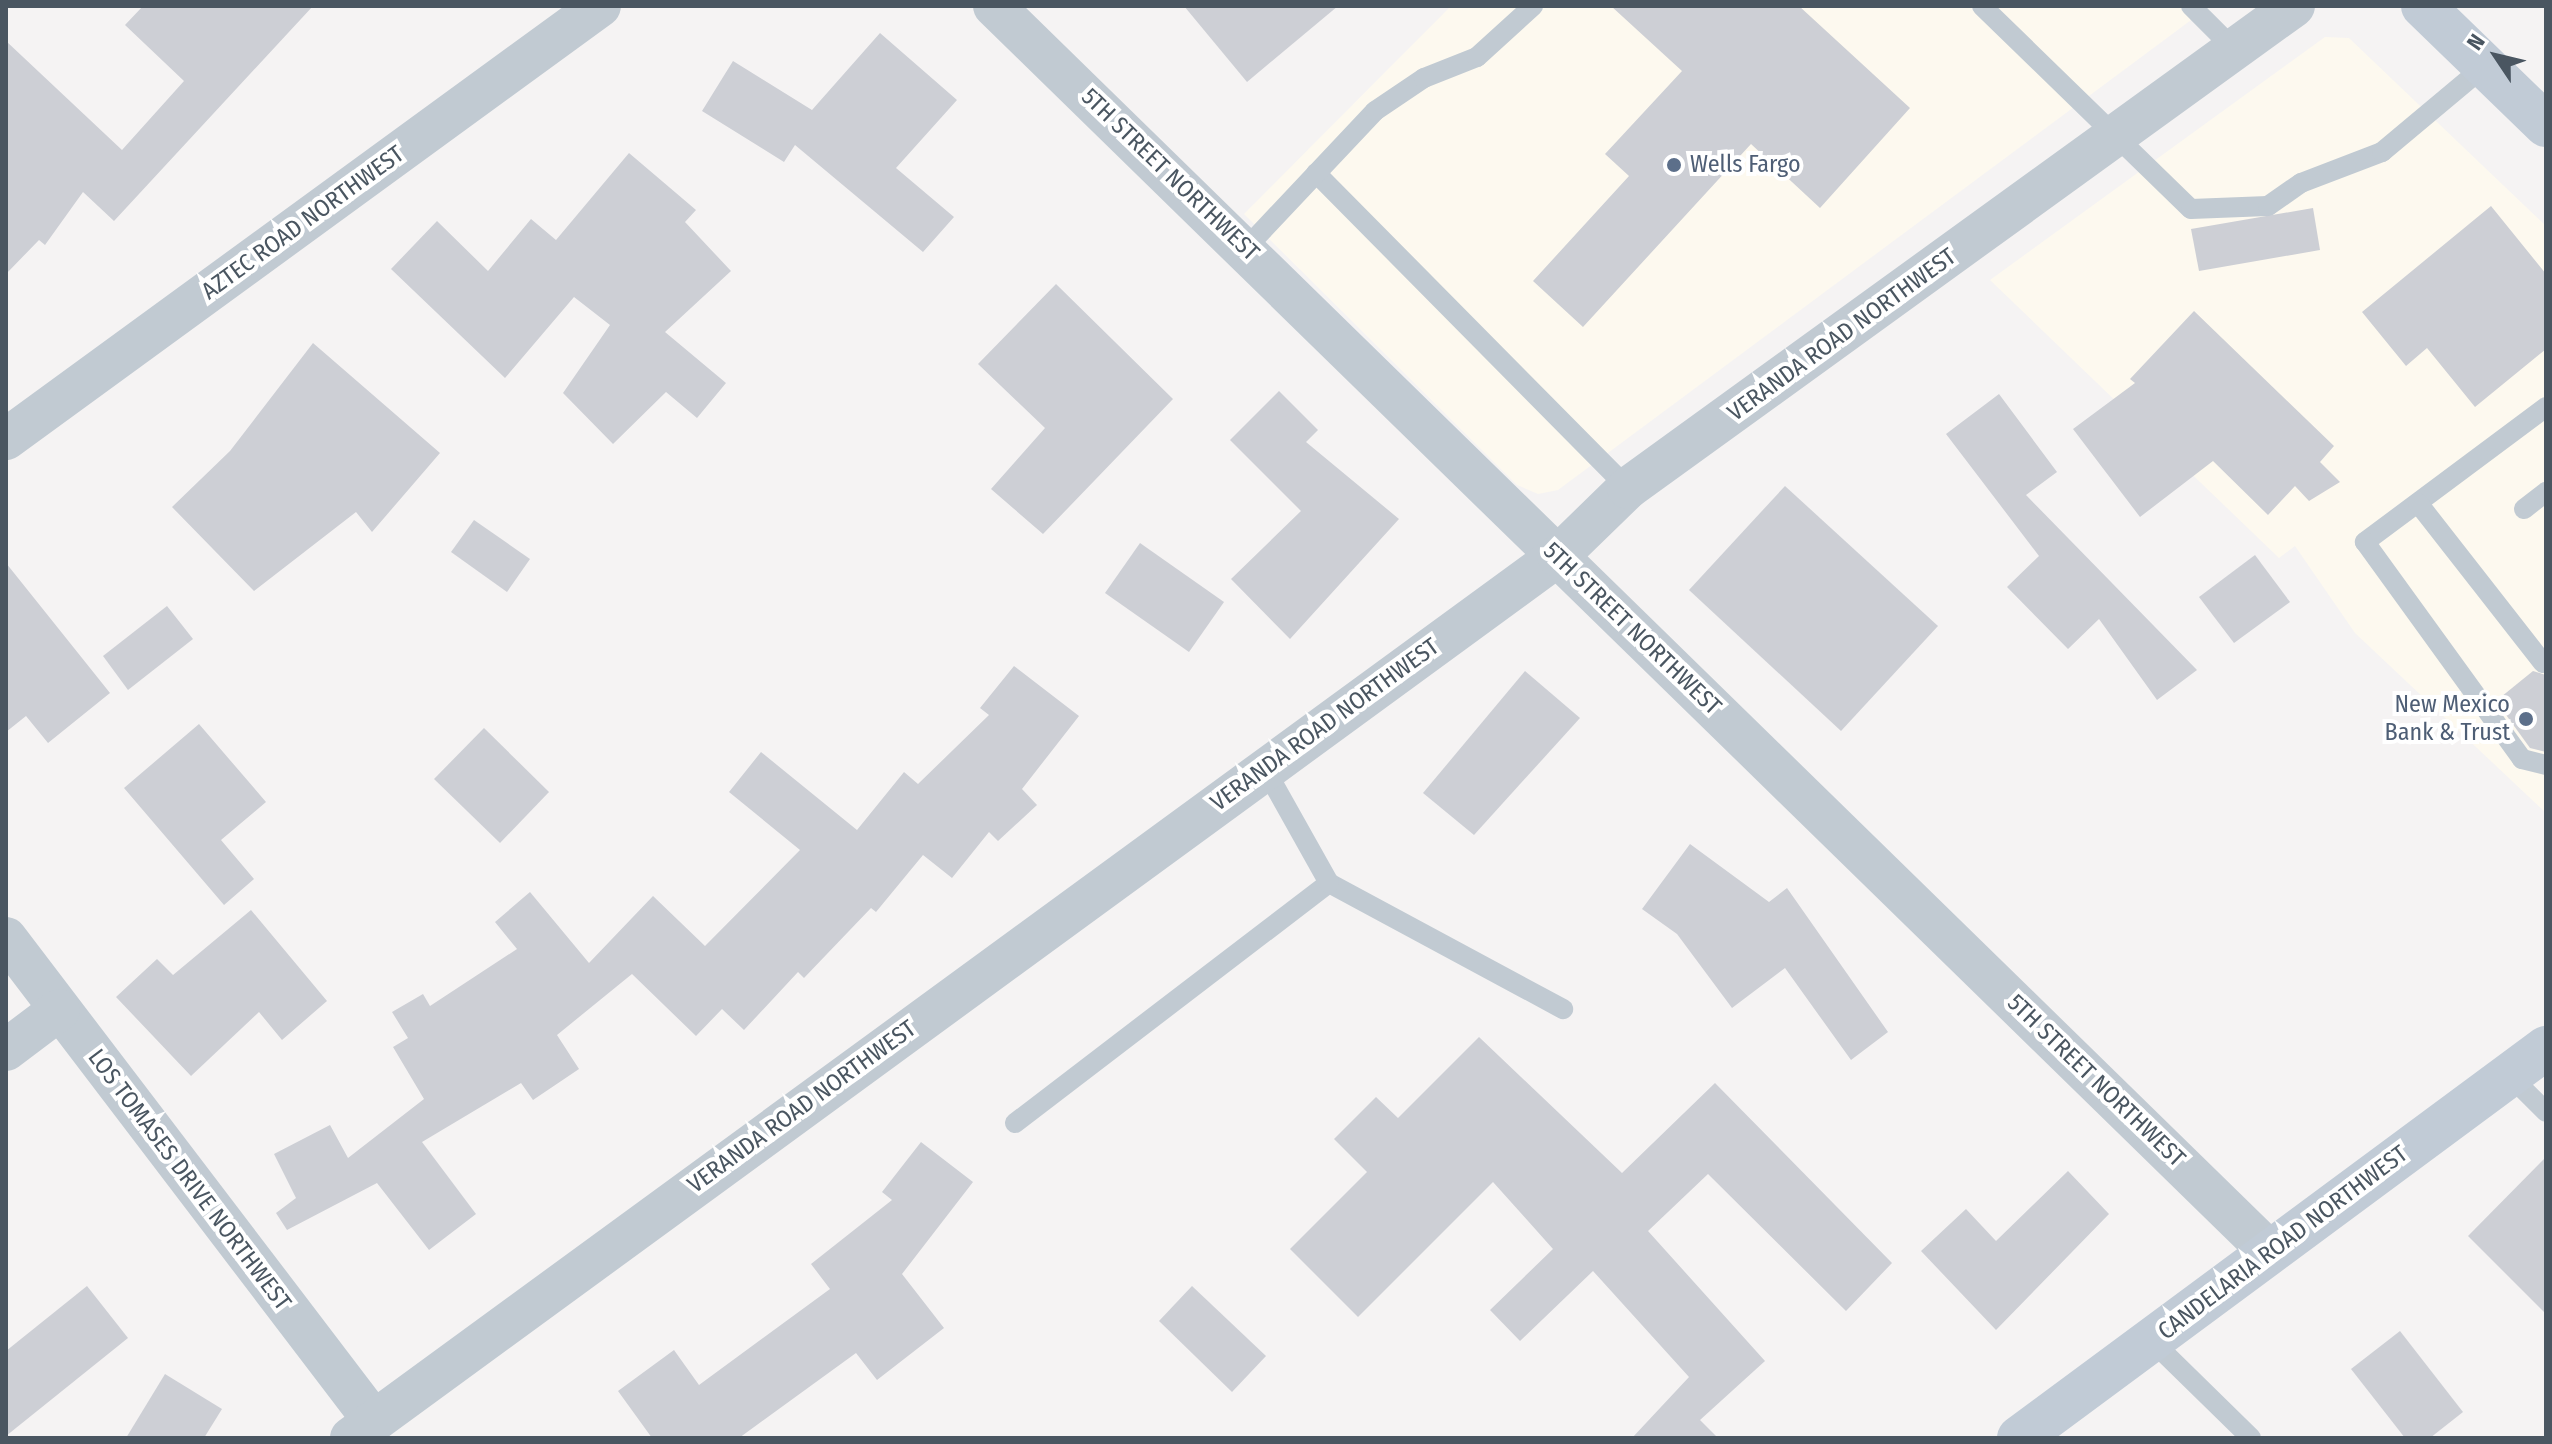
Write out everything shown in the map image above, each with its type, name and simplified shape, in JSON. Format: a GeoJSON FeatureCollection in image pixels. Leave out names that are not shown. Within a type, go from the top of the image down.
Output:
{"type":"FeatureCollection","features":[{"type":"Feature","properties":{"kind":"main road"},"geometry":{"type":"LineString","coordinates":[[2423,6],[2546,125]]}},
{"type":"Feature","properties":{"kind":"main road","name":"CANDELARIA ROAD NORTHWEST"},"geometry":{"type":"LineString","coordinates":[[2019,1438],[2546,1048]]}},
{"type":"Feature","properties":{"kind":"street","name":"AZTEC ROAD NORTHWEST"},"geometry":{"type":"LineString","coordinates":[[6,439],[600,6]]}},
{"type":"Feature","properties":{"kind":"street","name":"5TH STREET NORTHWEST"},"geometry":{"type":"LineString","coordinates":[[994,6],[1246,248],[2270,1252]]}},
{"type":"Feature","properties":{"kind":"street","name":"VERANDA ROAD NORTHWEST"},"geometry":{"type":"LineString","coordinates":[[362,1430],[1558,556],[1628,488],[2294,6]]}},
{"type":"Feature","properties":{"kind":"street","name":"LOS TOMASES DRIVE NORTHWEST"},"geometry":{"type":"LineString","coordinates":[[6,938],[362,1430]]}},
{"type":"Feature","properties":{"kind":"street"},"geometry":{"type":"LineString","coordinates":[[6,1050],[59,1010]]}},
{"type":"Feature","properties":{"kind":"lane"},"geometry":{"type":"LineString","coordinates":[[1246,248],[1375,111],[1424,78],[1477,57],[1533,6]]}},
{"type":"Feature","properties":{"kind":"lane"},"geometry":{"type":"LineString","coordinates":[[1982,6],[2112,138],[2191,209],[2268,206],[2301,183],[2382,152],[2485,66]]}},
{"type":"Feature","properties":{"kind":"lane"},"geometry":{"type":"LineString","coordinates":[[2191,6],[2234,49]]}},
{"type":"Feature","properties":{"kind":"lane"},"geometry":{"type":"LineString","coordinates":[[1316,173],[1628,488]]}},
{"type":"Feature","properties":{"kind":"lane"},"geometry":{"type":"LineString","coordinates":[[2546,407],[2365,542],[2522,759],[2546,765]]}},
{"type":"Feature","properties":{"kind":"lane"},"geometry":{"type":"LineString","coordinates":[[2524,509],[2546,492]]}},
{"type":"Feature","properties":{"kind":"lane"},"geometry":{"type":"LineString","coordinates":[[2418,503],[2543,663]]}},
{"type":"Feature","properties":{"kind":"lane"},"geometry":{"type":"LineString","coordinates":[[1265,769],[1329,883],[1563,1009]]}},
{"type":"Feature","properties":{"kind":"lane"},"geometry":{"type":"LineString","coordinates":[[1015,1123],[1329,883]]}},
{"type":"Feature","properties":{"kind":"lane"},"geometry":{"type":"LineString","coordinates":[[2509,1075],[2546,1112]]}},
{"type":"Feature","properties":{"kind":"lane"},"geometry":{"type":"LineString","coordinates":[[2151,1340],[2251,1438]]}},
{"type":"Feature","properties":{"kind":"shaded area"},"geometry":{"type":"Polygon","coordinates":[[[1451,6],[2210,6],[1558,490],[1538,494],[1517,485],[1244,214],[1451,6]]]}},
{"type":"Feature","properties":{"kind":"shaded area"},"geometry":{"type":"Polygon","coordinates":[[[2325,37],[2349,38],[2546,226],[2546,813],[2355,633],[2295,546],[2279,558],[1990,280],[2325,37]]]}},
{"type":"Feature","properties":{"kind":"building"},"geometry":{"type":"Polygon","coordinates":[[[143,6],[313,6],[114,221],[83,192],[45,245],[39,240],[6,274],[6,41],[122,150],[184,81],[125,25],[143,6]]]}},
{"type":"Feature","properties":{"kind":"building"},"geometry":{"type":"Polygon","coordinates":[[[1184,6],[1338,6],[1247,82],[1184,6]]]}},
{"type":"Feature","properties":{"kind":"building","name":"Wells Fargo"},"geometry":{"type":"Polygon","coordinates":[[[1611,6],[1799,6],[1910,108],[1820,208],[1751,144],[1583,327],[1533,281],[1629,176],[1605,154],[1682,71],[1611,6]]]}},
{"type":"Feature","properties":{"kind":"building"},"geometry":{"type":"Polygon","coordinates":[[[880,33],[957,100],[896,168],[954,217],[923,252],[795,145],[784,162],[702,111],[733,61],[812,110],[880,33]]]}},
{"type":"Feature","properties":{"kind":"building"},"geometry":{"type":"Polygon","coordinates":[[[629,153],[696,210],[685,222],[731,271],[665,332],[726,383],[697,418],[666,392],[613,444],[563,393],[610,325],[574,297],[505,378],[391,269],[437,221],[488,271],[531,219],[556,240],[629,153]]]}},
{"type":"Feature","properties":{"kind":"building"},"geometry":{"type":"Polygon","coordinates":[[[2491,206],[2546,274],[2546,349],[2475,407],[2427,348],[2406,366],[2362,312],[2491,206]]]}},
{"type":"Feature","properties":{"kind":"building"},"geometry":{"type":"Polygon","coordinates":[[[2313,208],[2320,250],[2199,271],[2191,229],[2313,208]]]}},
{"type":"Feature","properties":{"kind":"building"},"geometry":{"type":"Polygon","coordinates":[[[1056,284],[1173,399],[1043,534],[991,489],[1045,428],[978,364],[1056,284]]]}},
{"type":"Feature","properties":{"kind":"building"},"geometry":{"type":"Polygon","coordinates":[[[2194,311],[2334,446],[2320,462],[2340,482],[2309,501],[2295,486],[2268,515],[2213,461],[2140,517],[2073,429],[2135,383],[2130,379],[2194,311]]]}},
{"type":"Feature","properties":{"kind":"building"},"geometry":{"type":"Polygon","coordinates":[[[313,343],[440,453],[372,532],[356,512],[254,591],[172,507],[230,451],[313,343]]]}},
{"type":"Feature","properties":{"kind":"building"},"geometry":{"type":"Polygon","coordinates":[[[1279,391],[1318,430],[1306,442],[1399,519],[1290,639],[1231,579],[1301,511],[1230,440],[1279,391]]]}},
{"type":"Feature","properties":{"kind":"building"},"geometry":{"type":"Polygon","coordinates":[[[1999,394],[2057,472],[2026,495],[2197,670],[2157,700],[2099,619],[2068,649],[2007,587],[2039,556],[1946,434],[1999,394]]]}},
{"type":"Feature","properties":{"kind":"building"},"geometry":{"type":"Polygon","coordinates":[[[1785,486],[1938,626],[1841,731],[1689,590],[1785,486]]]}},
{"type":"Feature","properties":{"kind":"building"},"geometry":{"type":"Polygon","coordinates":[[[474,520],[530,559],[507,592],[451,552],[474,520]]]}},
{"type":"Feature","properties":{"kind":"building"},"geometry":{"type":"Polygon","coordinates":[[[1140,543],[1224,602],[1189,652],[1105,593],[1140,543]]]}},
{"type":"Feature","properties":{"kind":"building"},"geometry":{"type":"Polygon","coordinates":[[[2255,555],[2290,602],[2234,643],[2199,597],[2255,555]]]}},
{"type":"Feature","properties":{"kind":"building"},"geometry":{"type":"Polygon","coordinates":[[[6,563],[110,693],[48,743],[26,716],[6,732],[6,563]]]}},
{"type":"Feature","properties":{"kind":"building"},"geometry":{"type":"Polygon","coordinates":[[[167,606],[193,639],[128,690],[103,656],[167,606]]]}},
{"type":"Feature","properties":{"kind":"building"},"geometry":{"type":"Polygon","coordinates":[[[1014,666],[1079,716],[1022,789],[1037,805],[998,841],[989,832],[952,878],[923,855],[876,912],[871,908],[804,978],[798,972],[744,1030],[722,1009],[696,1036],[632,974],[557,1035],[579,1069],[533,1100],[521,1083],[422,1142],[476,1214],[429,1250],[377,1183],[287,1230],[276,1213],[296,1198],[274,1154],[330,1125],[348,1158],[424,1099],[393,1047],[408,1038],[392,1012],[423,994],[430,1006],[517,949],[495,922],[530,892],[589,963],[653,896],[705,946],[800,850],[729,792],[761,752],[857,830],[904,772],[918,784],[989,715],[980,708],[1014,666]]]}},
{"type":"Feature","properties":{"kind":"building"},"geometry":{"type":"Polygon","coordinates":[[[1525,671],[1580,718],[1474,835],[1423,793],[1525,671]]]}},
{"type":"Feature","properties":{"kind":"building","name":"New Mexico Bank & Trust"},"geometry":{"type":"Polygon","coordinates":[[[2533,671],[2546,675],[2546,752],[2530,748],[2496,701],[2533,671]]]}},
{"type":"Feature","properties":{"kind":"building"},"geometry":{"type":"Polygon","coordinates":[[[199,724],[266,802],[221,840],[254,879],[224,905],[124,788],[199,724]]]}},
{"type":"Feature","properties":{"kind":"building"},"geometry":{"type":"Polygon","coordinates":[[[484,728],[549,792],[500,843],[434,779],[484,728]]]}},
{"type":"Feature","properties":{"kind":"building"},"geometry":{"type":"Polygon","coordinates":[[[1690,844],[1769,902],[1787,888],[1888,1032],[1851,1060],[1785,968],[1732,1008],[1677,934],[1642,909],[1690,844]]]}},
{"type":"Feature","properties":{"kind":"building"},"geometry":{"type":"Polygon","coordinates":[[[251,910],[327,1001],[282,1040],[259,1012],[191,1076],[116,997],[157,959],[173,975],[251,910]]]}},
{"type":"Feature","properties":{"kind":"building"},"geometry":{"type":"Polygon","coordinates":[[[1479,1037],[1622,1173],[1715,1083],[1892,1263],[1846,1311],[1708,1174],[1648,1231],[1765,1361],[1700,1420],[1718,1438],[1632,1438],[1689,1377],[1593,1271],[1520,1341],[1490,1310],[1553,1249],[1493,1182],[1358,1317],[1290,1249],[1367,1172],[1334,1139],[1376,1097],[1398,1118],[1479,1037]]]}},
{"type":"Feature","properties":{"kind":"building"},"geometry":{"type":"Polygon","coordinates":[[[921,1142],[973,1182],[902,1274],[944,1328],[877,1380],[856,1353],[739,1438],[652,1438],[618,1391],[674,1350],[699,1385],[830,1289],[811,1264],[892,1200],[882,1192],[921,1142]]]}},
{"type":"Feature","properties":{"kind":"building"},"geometry":{"type":"Polygon","coordinates":[[[2546,1157],[2546,1314],[2468,1236],[2546,1157]]]}},
{"type":"Feature","properties":{"kind":"building"},"geometry":{"type":"Polygon","coordinates":[[[2068,1171],[2109,1214],[1996,1330],[1921,1251],[1966,1209],[1996,1241],[2068,1171]]]}},
{"type":"Feature","properties":{"kind":"building"},"geometry":{"type":"Polygon","coordinates":[[[87,1286],[128,1338],[6,1436],[6,1351],[87,1286]]]}},
{"type":"Feature","properties":{"kind":"building"},"geometry":{"type":"Polygon","coordinates":[[[1192,1286],[1266,1356],[1232,1392],[1159,1321],[1192,1286]]]}},
{"type":"Feature","properties":{"kind":"building"},"geometry":{"type":"Polygon","coordinates":[[[2400,1331],[2463,1412],[2430,1438],[2405,1438],[2351,1369],[2400,1331]]]}},
{"type":"Feature","properties":{"kind":"building"},"geometry":{"type":"Polygon","coordinates":[[[165,1374],[222,1409],[204,1438],[126,1438],[165,1374]]]}},
{"type":"Feature","properties":{"kind":"place","name":"Wells Fargo"},"geometry":{"type":"Point","coordinates":[1674,165]}},
{"type":"Feature","properties":{"kind":"place","name":"New Mexico Bank & Trust"},"geometry":{"type":"Point","coordinates":[2526,719]}}]}
